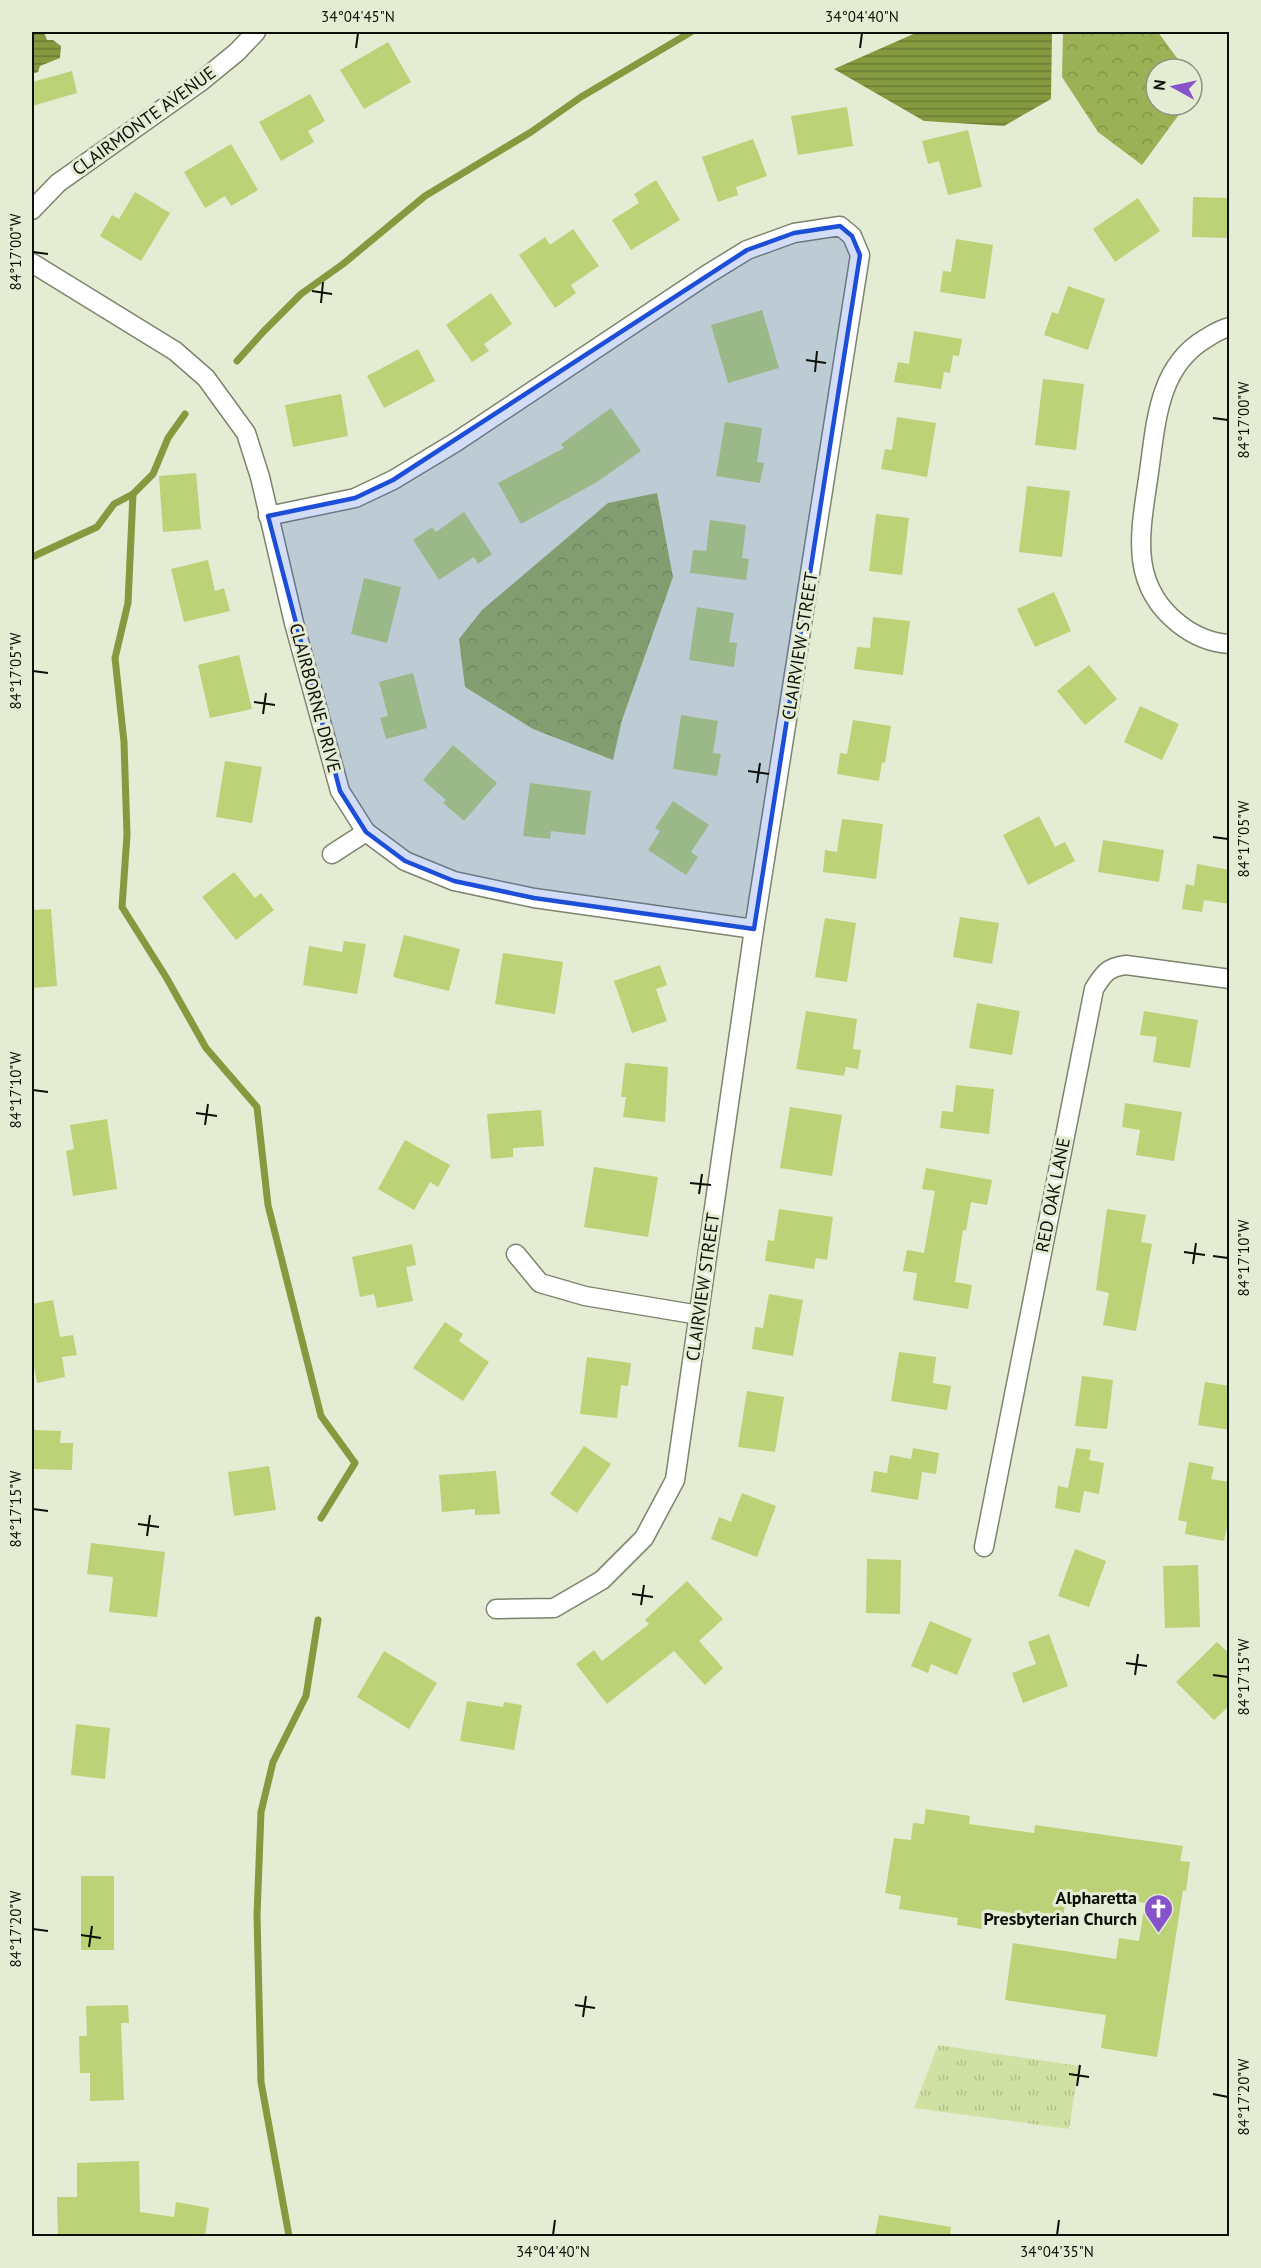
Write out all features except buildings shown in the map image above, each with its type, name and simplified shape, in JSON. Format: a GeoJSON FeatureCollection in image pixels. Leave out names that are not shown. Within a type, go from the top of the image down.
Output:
{"type":"FeatureCollection","features":[{"type":"Feature","properties":{"kind":"street","name":"CLAIRMONTE AVENUE"},"geometry":{"type":"LineString","coordinates":[[32,210],[58,183],[199,83],[237,52],[256,32]]}},
{"type":"Feature","properties":{"kind":"street","name":"CLAIRVIEW STREET"},"geometry":{"type":"LineString","coordinates":[[268,516],[355,498],[393,480],[747,250],[794,233],[840,226],[852,236],[860,255],[754,929],[675,1480],[644,1538],[602,1580],[554,1608],[496,1609]]}},
{"type":"Feature","properties":{"kind":"street","name":"CLAIRBORNE DRIVE"},"geometry":{"type":"LineString","coordinates":[[32,263],[176,351],[206,378],[246,433],[260,477],[294,623],[340,791],[366,832],[405,861],[454,881],[534,898],[754,929]]}},
{"type":"Feature","properties":{"kind":"street"},"geometry":{"type":"LineString","coordinates":[[1230,327],[1221,329],[1192,347],[1170,374],[1159,404],[1140,545],[1145,579],[1155,599],[1169,616],[1188,631],[1205,639],[1230,644]]}},
{"type":"Feature","properties":{"kind":"street"},"geometry":{"type":"LineString","coordinates":[[332,854],[366,832]]}},
{"type":"Feature","properties":{"kind":"street","name":"RED OAK LANE"},"geometry":{"type":"LineString","coordinates":[[984,1547],[1094,989],[1104,972],[1113,966],[1126,964],[1230,979]]}},
{"type":"Feature","properties":{"kind":"street"},"geometry":{"type":"LineString","coordinates":[[516,1254],[540,1283],[585,1296],[699,1315]]}},
{"type":"Feature","properties":{"kind":"highlighted area"},"geometry":{"type":"Polygon","coordinates":[[[840,226],[852,236],[860,255],[754,929],[534,898],[454,881],[405,861],[366,832],[340,791],[268,516],[355,498],[393,480],[747,250],[794,233],[840,226]]]}},
{"type":"Feature","properties":{"kind":"green space"},"geometry":{"type":"Polygon","coordinates":[[[1063,32],[1158,32],[1176,57],[1144,57],[1144,117],[1177,117],[1142,165],[1098,132],[1062,77],[1063,32]]]}},
{"type":"Feature","properties":{"kind":"green space"},"geometry":{"type":"Polygon","coordinates":[[[657,493],[673,577],[622,720],[613,760],[533,729],[465,687],[459,639],[482,610],[608,503],[657,493]]]}},
{"type":"Feature","properties":{"kind":"green space"},"geometry":{"type":"Polygon","coordinates":[[[938,2045],[1079,2066],[1069,2129],[914,2108],[938,2045]]]}},
{"type":"Feature","properties":{"kind":"shaded area"},"geometry":{"type":"Polygon","coordinates":[[[32,32],[44,32],[47,40],[53,40],[61,46],[60,58],[40,66],[38,72],[32,74],[32,32]]]}},
{"type":"Feature","properties":{"kind":"shaded area"},"geometry":{"type":"Polygon","coordinates":[[[918,32],[1052,32],[1051,99],[1004,126],[924,121],[834,69],[918,32]]]}},
{"type":"Feature","properties":{"kind":"waterway"},"geometry":{"type":"LineString","coordinates":[[237,361],[301,294],[343,264],[425,196],[531,132],[581,97],[691,32]]}},
{"type":"Feature","properties":{"kind":"waterway"},"geometry":{"type":"LineString","coordinates":[[32,557],[97,527],[114,504],[133,494],[153,474],[168,438],[185,414]]}},
{"type":"Feature","properties":{"kind":"waterway"},"geometry":{"type":"LineString","coordinates":[[133,494],[128,603],[115,658],[124,742],[127,835],[122,907],[166,977],[206,1048],[257,1107],[268,1205],[321,1416],[355,1463],[321,1518]]}},
{"type":"Feature","properties":{"kind":"waterway"},"geometry":{"type":"LineString","coordinates":[[289,2236],[261,2082],[257,1915],[261,1812],[273,1762],[306,1696],[318,1620]]}},
{"type":"Feature","properties":{"kind":"place","name":"Alpharetta Presbyterian Church"},"geometry":{"type":"Point","coordinates":[1158,1934]}}]}
